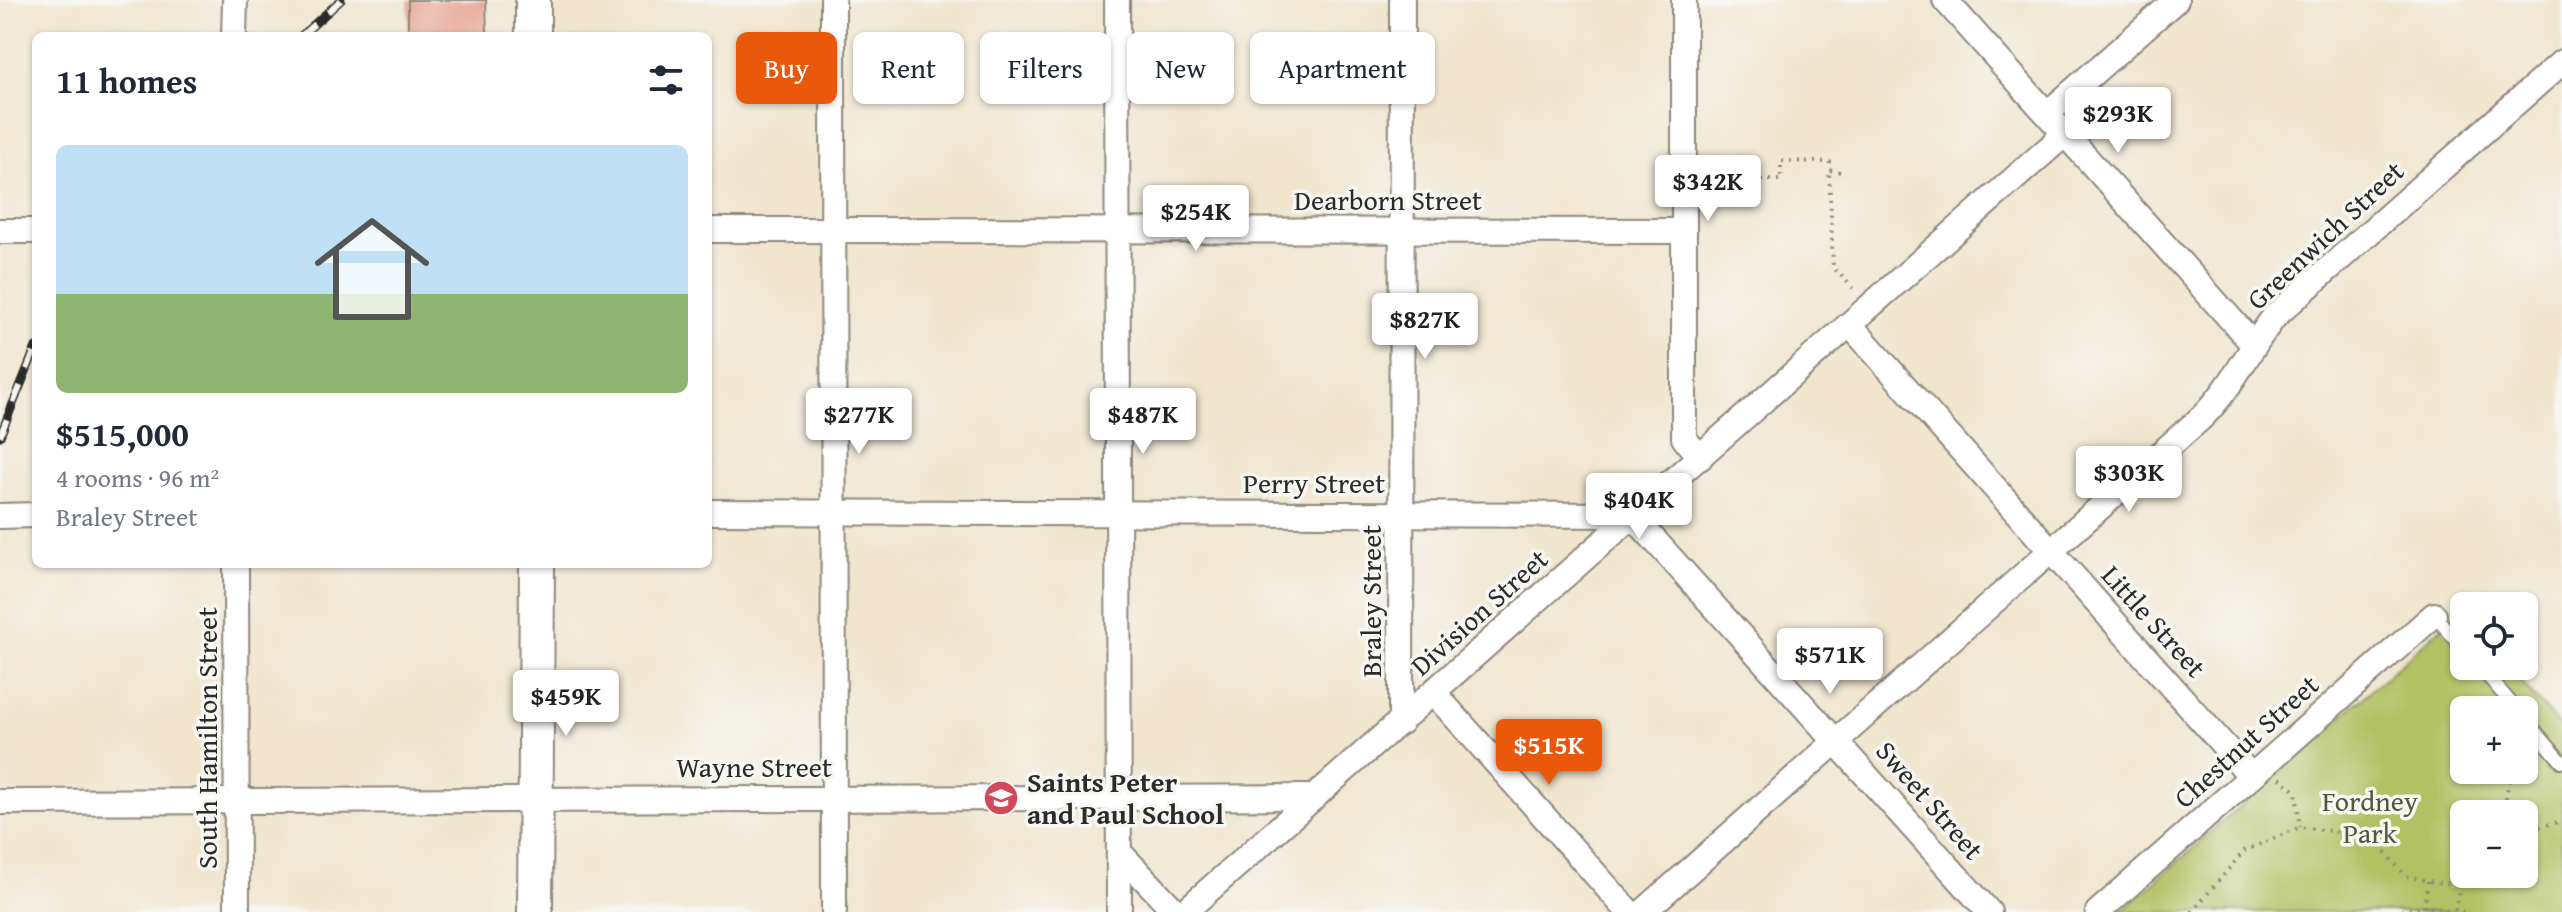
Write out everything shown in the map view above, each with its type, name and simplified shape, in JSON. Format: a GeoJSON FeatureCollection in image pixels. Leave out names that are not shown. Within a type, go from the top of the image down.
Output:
{"type":"FeatureCollection","features":[{"type":"Feature","properties":{"kind":"street"},"geometry":{"type":"LineString","coordinates":[[234,32],[235,0]]}},
{"type":"Feature","properties":{"kind":"street"},"geometry":{"type":"LineString","coordinates":[[533,0],[533,32]]}},
{"type":"Feature","properties":{"kind":"street"},"geometry":{"type":"LineString","coordinates":[[833,0],[834,912]]}},
{"type":"Feature","properties":{"kind":"street"},"geometry":{"type":"LineString","coordinates":[[1117,0],[1119,912]]}},
{"type":"Feature","properties":{"kind":"street","name":"Braley Street"},"geometry":{"type":"LineString","coordinates":[[1401,722],[1402,0]]}},
{"type":"Feature","properties":{"kind":"street"},"geometry":{"type":"LineString","coordinates":[[1684,0],[1684,438],[1700,458]]}},
{"type":"Feature","properties":{"kind":"street"},"geometry":{"type":"LineString","coordinates":[[1945,0],[2253,344]]}},
{"type":"Feature","properties":{"kind":"street"},"geometry":{"type":"LineString","coordinates":[[2048,113],[2176,0]]}},
{"type":"Feature","properties":{"kind":"street","name":"Greenwich Street"},"geometry":{"type":"LineString","coordinates":[[1643,912],[2223,397],[2243,369],[2253,344],[2275,316],[2562,62]]}},
{"type":"Feature","properties":{"kind":"street","name":"Division Street"},"geometry":{"type":"LineString","coordinates":[[1184,912],[2066,133]]}},
{"type":"Feature","properties":{"kind":"street","name":"Dearborn Street"},"geometry":{"type":"LineString","coordinates":[[712,230],[1684,231]]}},
{"type":"Feature","properties":{"kind":"street"},"geometry":{"type":"LineString","coordinates":[[0,231],[32,231]]}},
{"type":"Feature","properties":{"kind":"street","name":"Little Street"},"geometry":{"type":"LineString","coordinates":[[1851,326],[2051,550],[2260,775]]}},
{"type":"Feature","properties":{"kind":"street","name":"Perry Street"},"geometry":{"type":"LineString","coordinates":[[712,512],[1632,515]]}},
{"type":"Feature","properties":{"kind":"street"},"geometry":{"type":"LineString","coordinates":[[0,516],[32,515]]}},
{"type":"Feature","properties":{"kind":"street","name":"Sweet Street"},"geometry":{"type":"LineString","coordinates":[[1632,515],[1989,912]]}},
{"type":"Feature","properties":{"kind":"street","name":"South Hamilton Street"},"geometry":{"type":"LineString","coordinates":[[236,568],[237,912]]}},
{"type":"Feature","properties":{"kind":"street"},"geometry":{"type":"LineString","coordinates":[[535,912],[537,568]]}},
{"type":"Feature","properties":{"kind":"street","name":"Chestnut Street"},"geometry":{"type":"LineString","coordinates":[[2098,912],[2260,775],[2434,615]]}},
{"type":"Feature","properties":{"kind":"street"},"geometry":{"type":"LineString","coordinates":[[1434,693],[1629,912]]}},
{"type":"Feature","properties":{"kind":"street","name":"Wayne Street"},"geometry":{"type":"LineString","coordinates":[[0,802],[1315,797]]}},
{"type":"Feature","properties":{"kind":"street"},"geometry":{"type":"LineString","coordinates":[[1120,853],[1176,912]]}},
{"type":"Feature","properties":{"kind":"lane"},"geometry":{"type":"LineString","coordinates":[[2434,615],[2450,633]]}},
{"type":"Feature","properties":{"kind":"lane"},"geometry":{"type":"LineString","coordinates":[[2491,680],[2505,696]]}},
{"type":"Feature","properties":{"kind":"lane"},"geometry":{"type":"LineString","coordinates":[[2538,734],[2562,762]]}},
{"type":"Feature","properties":{"kind":"path"},"geometry":{"type":"LineString","coordinates":[[1761,180],[1781,180],[1781,161],[1830,162],[1833,267],[1853,288]]}},
{"type":"Feature","properties":{"kind":"path"},"geometry":{"type":"LineString","coordinates":[[1829,170],[1840,172]]}},
{"type":"Feature","properties":{"kind":"path"},"geometry":{"type":"LineString","coordinates":[[2260,775],[2287,781],[2296,791],[2300,827]]}},
{"type":"Feature","properties":{"kind":"path"},"geometry":{"type":"LineString","coordinates":[[2538,827],[2562,821]]}},
{"type":"Feature","properties":{"kind":"path"},"geometry":{"type":"LineString","coordinates":[[2192,912],[2244,851],[2300,827],[2347,833],[2379,846],[2406,876],[2450,883]]}},
{"type":"Feature","properties":{"kind":"path"},"geometry":{"type":"LineString","coordinates":[[2424,907],[2428,881]]}},
{"type":"Feature","properties":{"kind":"path"},"geometry":{"type":"LineString","coordinates":[[2455,911],[2460,888]]}},
{"type":"Feature","properties":{"kind":"path"},"geometry":{"type":"LineString","coordinates":[[2393,912],[2424,907],[2468,912]]}},
{"type":"Feature","properties":{"kind":"green space","name":"Fordney Park"},"geometry":{"type":"Polygon","coordinates":[[[2450,620],[2450,680],[2518,680],[2533,696],[2450,696],[2450,784],[2538,784],[2538,702],[2562,729],[2562,912],[2121,912],[2450,620]]]}},
{"type":"Feature","properties":{"kind":"building"},"geometry":{"type":"Polygon","coordinates":[[[408,0],[486,0],[487,32],[408,32],[408,0]]]}},
{"type":"Feature","properties":{"kind":"railway"},"geometry":{"type":"LineString","coordinates":[[305,32],[341,0]]}},
{"type":"Feature","properties":{"kind":"railway"},"geometry":{"type":"LineString","coordinates":[[0,436],[32,357]]}},
{"type":"Feature","properties":{"kind":"place","name":"Saints Peter and Paul School"},"geometry":{"type":"Point","coordinates":[1001,798]}}]}
